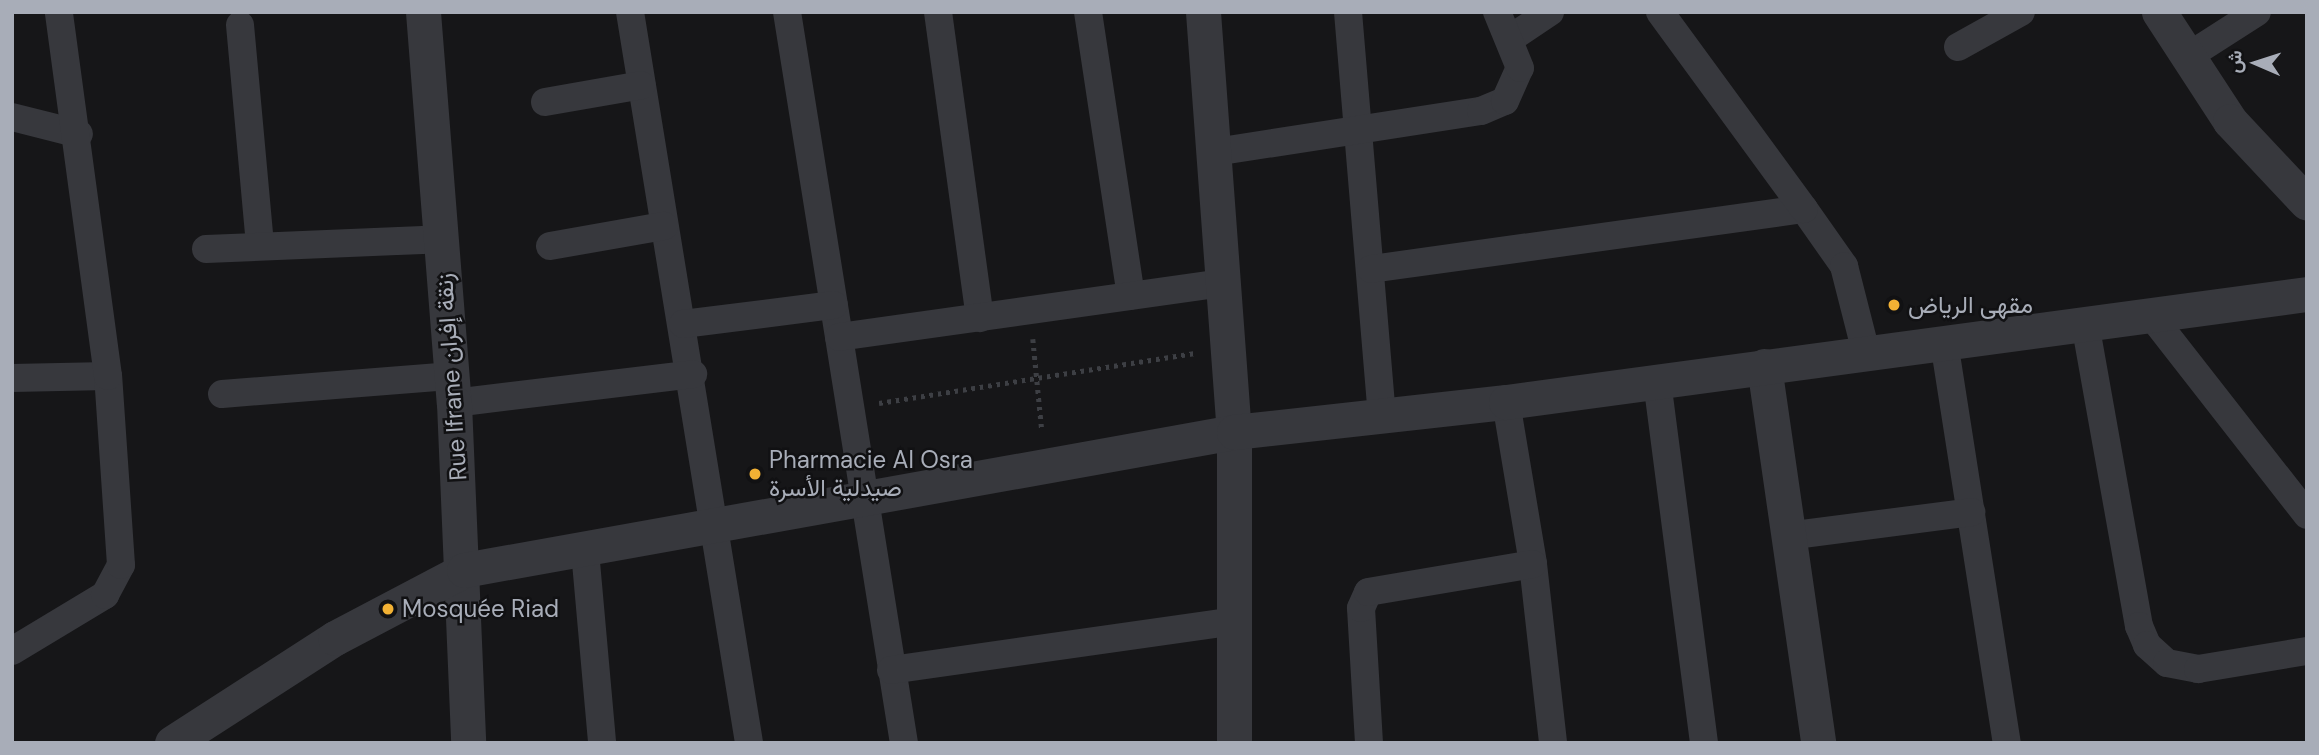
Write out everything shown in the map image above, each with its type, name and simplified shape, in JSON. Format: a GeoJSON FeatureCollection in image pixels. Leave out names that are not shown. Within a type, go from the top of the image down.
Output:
{"type":"FeatureCollection","features":[{"type":"Feature","properties":{"kind":"street"},"geometry":{"type":"LineString","coordinates":[[12,651],[114,585],[121,565],[108,376],[79,134],[59,12]]}},
{"type":"Feature","properties":{"kind":"street","name":"Rue Ifrane زنقة إفران"},"geometry":{"type":"LineString","coordinates":[[424,12],[464,570],[468,743]]}},
{"type":"Feature","properties":{"kind":"street"},"geometry":{"type":"LineString","coordinates":[[631,12],[664,226],[692,374],[749,743]]}},
{"type":"Feature","properties":{"kind":"street"},"geometry":{"type":"LineString","coordinates":[[787,12],[850,407],[868,498],[891,670],[904,743]]}},
{"type":"Feature","properties":{"kind":"street"},"geometry":{"type":"LineString","coordinates":[[938,12],[980,318]]}},
{"type":"Feature","properties":{"kind":"street"},"geometry":{"type":"LineString","coordinates":[[1088,12],[1131,296]]}},
{"type":"Feature","properties":{"kind":"street"},"geometry":{"type":"LineString","coordinates":[[1203,12],[1230,347],[1234,432],[1234,743]]}},
{"type":"Feature","properties":{"kind":"street"},"geometry":{"type":"LineString","coordinates":[[1348,12],[1382,416]]}},
{"type":"Feature","properties":{"kind":"street"},"geometry":{"type":"LineString","coordinates":[[1215,152],[1481,111],[1505,101],[1520,68],[1511,38],[1497,12]]}},
{"type":"Feature","properties":{"kind":"street"},"geometry":{"type":"LineString","coordinates":[[1511,38],[1550,12]]}},
{"type":"Feature","properties":{"kind":"street"},"geometry":{"type":"LineString","coordinates":[[1958,47],[2021,12]]}},
{"type":"Feature","properties":{"kind":"street"},"geometry":{"type":"LineString","coordinates":[[2159,12],[2187,57],[2260,160],[2307,203]]}},
{"type":"Feature","properties":{"kind":"street"},"geometry":{"type":"LineString","coordinates":[[2187,57],[2257,12]]}},
{"type":"Feature","properties":{"kind":"street"},"geometry":{"type":"LineString","coordinates":[[1665,14],[1844,266],[1866,352]]}},
{"type":"Feature","properties":{"kind":"street"},"geometry":{"type":"LineString","coordinates":[[240,25],[260,246]]}},
{"type":"Feature","properties":{"kind":"street"},"geometry":{"type":"LineString","coordinates":[[545,102],[642,85]]}},
{"type":"Feature","properties":{"kind":"street"},"geometry":{"type":"LineString","coordinates":[[12,117],[79,134]]}},
{"type":"Feature","properties":{"kind":"street"},"geometry":{"type":"LineString","coordinates":[[1371,269],[1804,209]]}},
{"type":"Feature","properties":{"kind":"street"},"geometry":{"type":"LineString","coordinates":[[550,246],[664,226]]}},
{"type":"Feature","properties":{"kind":"street"},"geometry":{"type":"LineString","coordinates":[[206,248],[441,239]]}},
{"type":"Feature","properties":{"kind":"street"},"geometry":{"type":"LineString","coordinates":[[839,337],[1225,283]]}},
{"type":"Feature","properties":{"kind":"street"},"geometry":{"type":"LineString","coordinates":[[172,743],[335,638],[464,570],[716,528],[1234,432],[1506,402],[2307,294]]}},
{"type":"Feature","properties":{"kind":"street"},"geometry":{"type":"LineString","coordinates":[[683,324],[834,305]]}},
{"type":"Feature","properties":{"kind":"street"},"geometry":{"type":"LineString","coordinates":[[2150,314],[2307,515]]}},
{"type":"Feature","properties":{"kind":"street"},"geometry":{"type":"LineString","coordinates":[[2085,323],[2139,626],[2147,645],[2167,663],[2197,669],[2307,652]]}},
{"type":"Feature","properties":{"kind":"street"},"geometry":{"type":"LineString","coordinates":[[1944,342],[2007,743]]}},
{"type":"Feature","properties":{"kind":"street"},"geometry":{"type":"LineString","coordinates":[[1764,366],[1818,743]]}},
{"type":"Feature","properties":{"kind":"street"},"geometry":{"type":"LineString","coordinates":[[222,394],[453,390],[692,374]]}},
{"type":"Feature","properties":{"kind":"street"},"geometry":{"type":"LineString","coordinates":[[12,378],[108,376]]}},
{"type":"Feature","properties":{"kind":"street"},"geometry":{"type":"LineString","coordinates":[[1657,382],[1704,743]]}},
{"type":"Feature","properties":{"kind":"street"},"geometry":{"type":"LineString","coordinates":[[1506,402],[1533,564],[1553,743]]}},
{"type":"Feature","properties":{"kind":"street"},"geometry":{"type":"LineString","coordinates":[[1787,536],[1970,512]]}},
{"type":"Feature","properties":{"kind":"street"},"geometry":{"type":"LineString","coordinates":[[585,551],[602,743]]}},
{"type":"Feature","properties":{"kind":"street"},"geometry":{"type":"LineString","coordinates":[[1369,743],[1361,608],[1368,592],[1533,564]]}},
{"type":"Feature","properties":{"kind":"street"},"geometry":{"type":"LineString","coordinates":[[891,670],[1235,621]]}},
{"type":"Feature","properties":{"kind":"path"},"geometry":{"type":"LineString","coordinates":[[1030,310],[1046,467]]}},
{"type":"Feature","properties":{"kind":"path"},"geometry":{"type":"LineString","coordinates":[[850,407],[1230,347]]}},
{"type":"Feature","properties":{"kind":"place","name":"مقهى الرياض"},"geometry":{"type":"Point","coordinates":[1894,305]}},
{"type":"Feature","properties":{"kind":"place","name":"Pharmacie Al Osra صيدلية الأسرة"},"geometry":{"type":"Point","coordinates":[755,474]}},
{"type":"Feature","properties":{"kind":"place","name":"Mosquée Riad"},"geometry":{"type":"Point","coordinates":[388,609]}}]}
